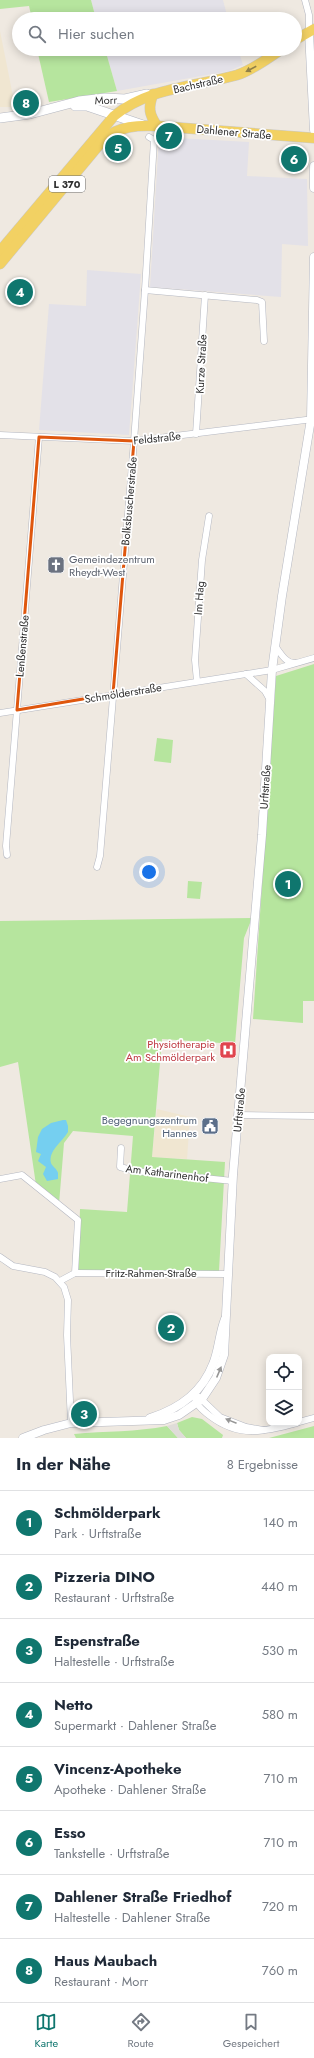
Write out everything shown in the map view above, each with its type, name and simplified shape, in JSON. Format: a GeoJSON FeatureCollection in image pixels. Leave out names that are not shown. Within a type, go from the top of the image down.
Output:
{"type":"FeatureCollection","features":[{"type":"Feature","properties":{"kind":"main road"},"geometry":{"type":"LineString","coordinates":[[302,36],[312,31]]}},
{"type":"Feature","properties":{"kind":"main road","name":"Bachstraße"},"geometry":{"type":"LineString","coordinates":[[114,116],[126,106],[153,94],[239,75],[271,56]]}},
{"type":"Feature","properties":{"kind":"main road"},"geometry":{"type":"LineString","coordinates":[[152,126],[148,106],[153,94]]}},
{"type":"Feature","properties":{"kind":"main road","name":"Morr"},"geometry":{"type":"LineString","coordinates":[[0,118],[30,114],[92,99],[125,99],[153,94]]}},
{"type":"Feature","properties":{"kind":"main road","name":"Morr"},"geometry":{"type":"LineString","coordinates":[[59,106],[87,106],[114,116],[152,126]]}},
{"type":"Feature","properties":{"kind":"main road","name":"L 370"},"geometry":{"type":"LineString","coordinates":[[0,251],[114,116]]}},
{"type":"Feature","properties":{"kind":"main road","name":"Dahlener Straße"},"geometry":{"type":"LineString","coordinates":[[0,264],[104,139],[117,130],[131,127],[152,126],[314,138]]}},
{"type":"Feature","properties":{"kind":"street"},"geometry":{"type":"LineString","coordinates":[[305,0],[312,31],[314,130]]}},
{"type":"Feature","properties":{"kind":"street","name":"Bolksbuscherstraße"},"geometry":{"type":"LineString","coordinates":[[97,867],[100,856],[146,290],[154,140],[149,138]]}},
{"type":"Feature","properties":{"kind":"street"},"geometry":{"type":"LineString","coordinates":[[314,166],[314,188]]}},
{"type":"Feature","properties":{"kind":"street","name":"Urftstraße"},"geometry":{"type":"LineString","coordinates":[[23,1438],[71,1422],[164,1420],[179,1414],[199,1401],[216,1378],[221,1366],[227,1329],[225,1319],[233,1181],[262,835],[272,670],[302,465],[313,419],[314,257]]}},
{"type":"Feature","properties":{"kind":"street"},"geometry":{"type":"LineString","coordinates":[[146,290],[262,302],[264,341]]}},
{"type":"Feature","properties":{"kind":"street","name":"Kurze Straße"},"geometry":{"type":"LineString","coordinates":[[196,434],[205,295]]}},
{"type":"Feature","properties":{"kind":"street","name":"Feldstraße"},"geometry":{"type":"LineString","coordinates":[[0,435],[134,441],[313,419]]}},
{"type":"Feature","properties":{"kind":"street","name":"Lenßenstraße"},"geometry":{"type":"LineString","coordinates":[[7,855],[6,846],[39,437]]}},
{"type":"Feature","properties":{"kind":"street","name":"Im Hag"},"geometry":{"type":"LineString","coordinates":[[197,681],[195,660],[202,560],[209,516]]}},
{"type":"Feature","properties":{"kind":"street"},"geometry":{"type":"LineString","coordinates":[[275,646],[286,660],[292,663],[299,662]]}},
{"type":"Feature","properties":{"kind":"street","name":"Schmölderstraße"},"geometry":{"type":"LineString","coordinates":[[0,713],[272,670],[314,658]]}},
{"type":"Feature","properties":{"kind":"street"},"geometry":{"type":"LineString","coordinates":[[246,674],[265,691],[270,700]]}},
{"type":"Feature","properties":{"kind":"street"},"geometry":{"type":"LineString","coordinates":[[238,1115],[314,1116]]}},
{"type":"Feature","properties":{"kind":"street","name":"Am Katharinenhof"},"geometry":{"type":"LineString","coordinates":[[121,1148],[120,1167],[135,1171],[233,1181]]}},
{"type":"Feature","properties":{"kind":"street"},"geometry":{"type":"LineString","coordinates":[[0,1179],[22,1175],[78,1220],[75,1273]]}},
{"type":"Feature","properties":{"kind":"street"},"geometry":{"type":"LineString","coordinates":[[0,1257],[13,1266],[45,1272],[60,1281],[67,1293],[67,1335],[71,1422]]}},
{"type":"Feature","properties":{"kind":"street","name":"Fritz-Rahmen-Straße"},"geometry":{"type":"LineString","coordinates":[[60,1281],[75,1273],[227,1274]]}},
{"type":"Feature","properties":{"kind":"street","name":"Urftstraße"},"geometry":{"type":"LineString","coordinates":[[140,1421],[175,1409],[194,1394],[213,1365],[225,1319]]}},
{"type":"Feature","properties":{"kind":"street"},"geometry":{"type":"LineString","coordinates":[[194,1394],[216,1422],[234,1432],[256,1433],[286,1426]]}},
{"type":"Feature","properties":{"kind":"street"},"geometry":{"type":"LineString","coordinates":[[302,1422],[314,1418]]}},
{"type":"Feature","properties":{"kind":"highlighted area"},"geometry":{"type":"Polygon","coordinates":[[[39,437],[134,441],[113,694],[17,710],[39,437]]]}},
{"type":"Feature","properties":{"kind":"shaded area"},"geometry":{"type":"Polygon","coordinates":[[[91,0],[223,0],[226,12],[94,12],[91,0]]]}},
{"type":"Feature","properties":{"kind":"shaded area"},"geometry":{"type":"Polygon","coordinates":[[[0,31],[8,71],[15,107],[0,107],[0,31]]]}},
{"type":"Feature","properties":{"kind":"shaded area"},"geometry":{"type":"Polygon","coordinates":[[[107,56],[240,56],[243,65],[229,71],[117,91],[107,56]]]}},
{"type":"Feature","properties":{"kind":"shaded area"},"geometry":{"type":"Polygon","coordinates":[[[159,137],[249,142],[247,176],[307,179],[308,246],[282,244],[281,297],[150,287],[159,137]]]}},
{"type":"Feature","properties":{"kind":"shaded area"},"geometry":{"type":"Polygon","coordinates":[[[87,270],[141,274],[129,435],[39,430],[49,304],[86,306],[87,270]]]}},
{"type":"Feature","properties":{"kind":"shaded area"},"geometry":{"type":"Polygon","coordinates":[[[157,1109],[190,1117],[187,1159],[152,1157],[157,1109]]]}},
{"type":"Feature","properties":{"kind":"shaded area"},"geometry":{"type":"Polygon","coordinates":[[[177,1423],[179,1430],[186,1438],[178,1438],[167,1426],[177,1423]]]}},
{"type":"Feature","properties":{"kind":"green space"},"geometry":{"type":"Polygon","coordinates":[[[0,0],[91,0],[94,12],[30,12],[29,6],[0,9],[0,0]]]}},
{"type":"Feature","properties":{"kind":"green space"},"geometry":{"type":"Polygon","coordinates":[[[39,56],[107,56],[117,91],[49,102],[39,56]]]}},
{"type":"Feature","properties":{"kind":"green space"},"geometry":{"type":"Polygon","coordinates":[[[314,664],[314,1001],[303,1001],[303,1023],[253,1019],[276,676],[314,664]]]}},
{"type":"Feature","properties":{"kind":"green space"},"geometry":{"type":"Polygon","coordinates":[[[157,738],[173,740],[171,763],[154,761],[157,738]]]}},
{"type":"Feature","properties":{"kind":"green space"},"geometry":{"type":"Polygon","coordinates":[[[188,881],[202,882],[200,899],[187,898],[188,881]]]}},
{"type":"Feature","properties":{"kind":"green space"},"geometry":{"type":"Polygon","coordinates":[[[252,918],[244,938],[235,1044],[162,1039],[152,1157],[225,1162],[219,1271],[78,1271],[80,1209],[127,1212],[133,1136],[73,1131],[64,1143],[59,1204],[36,1185],[18,1062],[0,1067],[0,921],[252,918]]]}},
{"type":"Feature","properties":{"kind":"green space"},"geometry":{"type":"Polygon","coordinates":[[[192,1417],[202,1419],[223,1435],[222,1438],[186,1438],[179,1430],[177,1423],[192,1417]]]}},
{"type":"Feature","properties":{"kind":"green space"},"geometry":{"type":"Polygon","coordinates":[[[167,1426],[178,1438],[76,1438],[74,1434],[133,1430],[167,1426]]]}},
{"type":"Feature","properties":{"kind":"green space"},"geometry":{"type":"Polygon","coordinates":[[[314,1426],[314,1438],[269,1438],[314,1426]]]}},
{"type":"Feature","properties":{"kind":"water"},"geometry":{"type":"Polygon","coordinates":[[[66,1120],[68,1132],[53,1151],[51,1159],[51,1163],[57,1170],[58,1179],[47,1181],[43,1174],[46,1167],[38,1161],[41,1154],[36,1152],[38,1137],[42,1129],[51,1123],[66,1120]]]}},
{"type":"Feature","properties":{"kind":"place","name":"Haus Maubach"},"geometry":{"type":"Point","coordinates":[26,103]}},
{"type":"Feature","properties":{"kind":"place","name":"Dahlener Straße Friedhof"},"geometry":{"type":"Point","coordinates":[169,136]}},
{"type":"Feature","properties":{"kind":"place","name":"Vincenz-Apotheke"},"geometry":{"type":"Point","coordinates":[118,148]}},
{"type":"Feature","properties":{"kind":"place","name":"Esso"},"geometry":{"type":"Point","coordinates":[294,159]}},
{"type":"Feature","properties":{"kind":"place","name":"Netto"},"geometry":{"type":"Point","coordinates":[20,292]}},
{"type":"Feature","properties":{"kind":"place","name":"Gemeindezentrum Rheydt-West"},"geometry":{"type":"Point","coordinates":[56,565]}},
{"type":"Feature","properties":{"kind":"place","name":"Schmölderpark"},"geometry":{"type":"Point","coordinates":[288,884]}},
{"type":"Feature","properties":{"kind":"place","name":"Physiotherapie Am Schmölderpark"},"geometry":{"type":"Point","coordinates":[228,1050]}},
{"type":"Feature","properties":{"kind":"place","name":"Begegnungszentrum Hannes"},"geometry":{"type":"Point","coordinates":[210,1126]}},
{"type":"Feature","properties":{"kind":"place","name":"Pizzeria DINO"},"geometry":{"type":"Point","coordinates":[171,1328]}},
{"type":"Feature","properties":{"kind":"place","name":"Espenstraße"},"geometry":{"type":"Point","coordinates":[84,1414]}}]}
